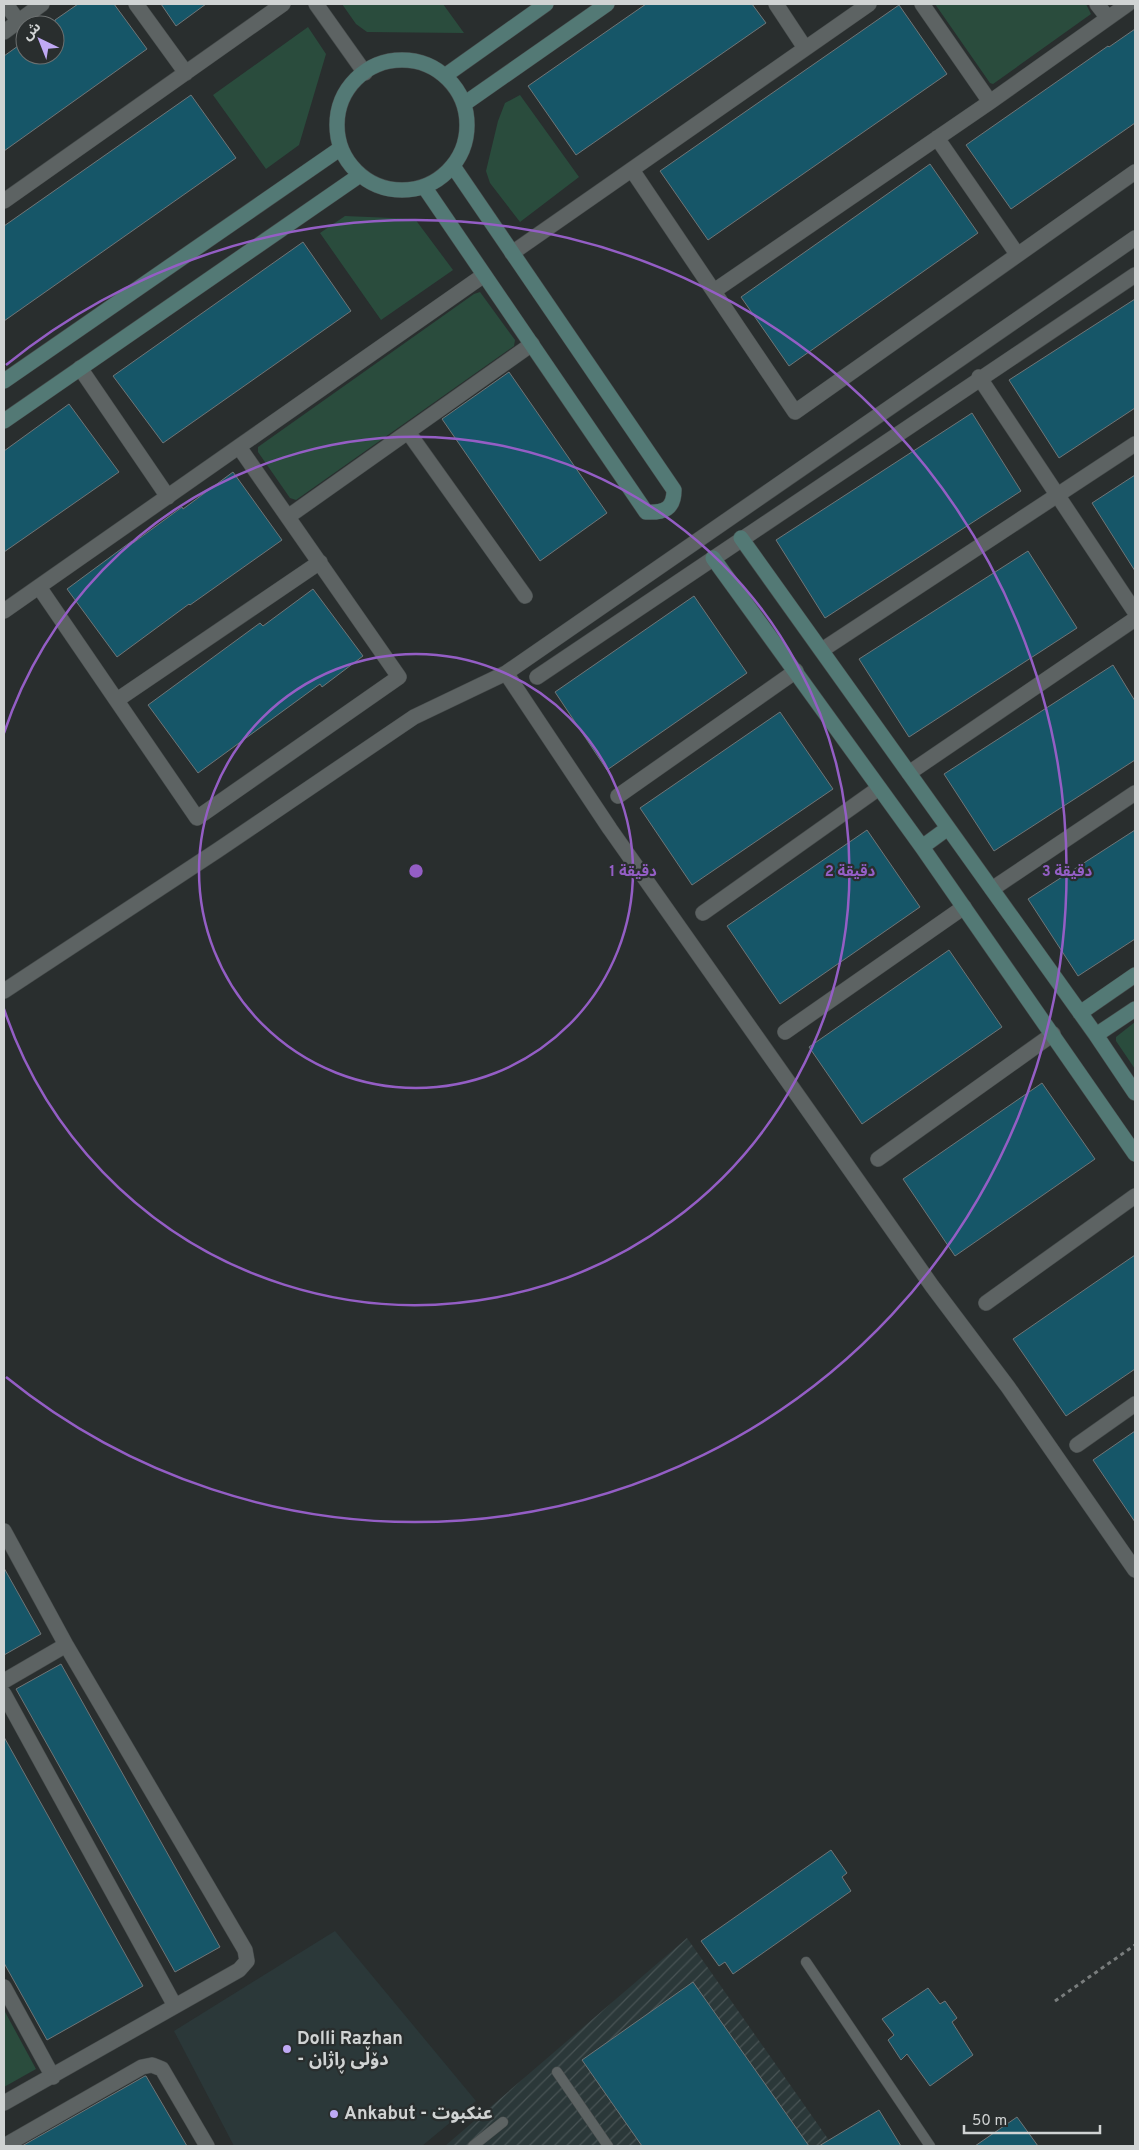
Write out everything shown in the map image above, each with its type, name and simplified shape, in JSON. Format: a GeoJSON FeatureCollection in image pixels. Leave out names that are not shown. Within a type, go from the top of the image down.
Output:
{"type":"FeatureCollection","features":[{"type":"Feature","properties":{"kind":"street"},"geometry":{"type":"LineString","coordinates":[[6,4],[15,18]]}},
{"type":"Feature","properties":{"kind":"street"},"geometry":{"type":"LineString","coordinates":[[27,15],[42,4]]}},
{"type":"Feature","properties":{"kind":"street"},"geometry":{"type":"LineString","coordinates":[[136,4],[186,73]]}},
{"type":"Feature","properties":{"kind":"street"},"geometry":{"type":"LineString","coordinates":[[4,201],[283,4]]}},
{"type":"Feature","properties":{"kind":"street"},"geometry":{"type":"LineString","coordinates":[[316,4],[365,73]]}},
{"type":"Feature","properties":{"kind":"street"},"geometry":{"type":"LineString","coordinates":[[446,75],[546,4]]}},
{"type":"Feature","properties":{"kind":"street"},"geometry":{"type":"LineString","coordinates":[[464,104],[607,4]]}},
{"type":"Feature","properties":{"kind":"street"},"geometry":{"type":"LineString","coordinates":[[776,4],[805,48]]}},
{"type":"Feature","properties":{"kind":"street"},"geometry":{"type":"LineString","coordinates":[[512,253],[869,4]]}},
{"type":"Feature","properties":{"kind":"street"},"geometry":{"type":"LineString","coordinates":[[922,4],[990,102]]}},
{"type":"Feature","properties":{"kind":"street"},"geometry":{"type":"LineString","coordinates":[[1098,4],[1108,18]]}},
{"type":"Feature","properties":{"kind":"street"},"geometry":{"type":"LineString","coordinates":[[714,291],[990,102],[1128,4]]}},
{"type":"Feature","properties":{"kind":"street"},"geometry":{"type":"LineString","coordinates":[[4,32],[15,24]]}},
{"type":"Feature","properties":{"kind":"street"},"geometry":{"type":"LineString","coordinates":[[396,61],[425,65],[446,75],[464,104],[467,129],[464,146],[453,166],[426,188],[401,190],[384,188],[360,175],[347,160],[341,148],[338,131],[338,115],[352,84],[365,73],[379,65],[396,61]]}},
{"type":"Feature","properties":{"kind":"street"},"geometry":{"type":"LineString","coordinates":[[938,138],[1017,254]]}},
{"type":"Feature","properties":{"kind":"street"},"geometry":{"type":"LineString","coordinates":[[4,380],[341,148]]}},
{"type":"Feature","properties":{"kind":"street"},"geometry":{"type":"LineString","coordinates":[[426,188],[646,512],[661,512],[671,506],[674,501],[674,490],[453,166]]}},
{"type":"Feature","properties":{"kind":"street"},"geometry":{"type":"LineString","coordinates":[[632,170],[795,412],[1135,172]]}},
{"type":"Feature","properties":{"kind":"street"},"geometry":{"type":"LineString","coordinates":[[4,422],[360,175]]}},
{"type":"Feature","properties":{"kind":"street"},"geometry":{"type":"LineString","coordinates":[[4,991],[218,850],[414,717],[506,672],[1135,238]]}},
{"type":"Feature","properties":{"kind":"street"},"geometry":{"type":"LineString","coordinates":[[4,611],[484,275]]}},
{"type":"Feature","properties":{"kind":"street"},"geometry":{"type":"LineString","coordinates":[[536,677],[979,377],[1135,275]]}},
{"type":"Feature","properties":{"kind":"street"},"geometry":{"type":"LineString","coordinates":[[289,516],[532,344]]}},
{"type":"Feature","properties":{"kind":"street"},"geometry":{"type":"LineString","coordinates":[[80,368],[168,497]]}},
{"type":"Feature","properties":{"kind":"street"},"geometry":{"type":"LineString","coordinates":[[979,377],[1135,612]]}},
{"type":"Feature","properties":{"kind":"street"},"geometry":{"type":"LineString","coordinates":[[408,432],[524,596]]}},
{"type":"Feature","properties":{"kind":"street"},"geometry":{"type":"LineString","coordinates":[[822,650],[1135,444]]}},
{"type":"Feature","properties":{"kind":"street"},"geometry":{"type":"LineString","coordinates":[[39,588],[197,818],[399,677],[289,516],[239,447]]}},
{"type":"Feature","properties":{"kind":"street"},"geometry":{"type":"LineString","coordinates":[[741,538],[1096,1035],[1135,1093]]}},
{"type":"Feature","properties":{"kind":"street"},"geometry":{"type":"LineString","coordinates":[[713,558],[922,847],[1135,1154]]}},
{"type":"Feature","properties":{"kind":"street"},"geometry":{"type":"LineString","coordinates":[[117,700],[320,562]]}},
{"type":"Feature","properties":{"kind":"street"},"geometry":{"type":"LineString","coordinates":[[909,773],[1135,619]]}},
{"type":"Feature","properties":{"kind":"street"},"geometry":{"type":"LineString","coordinates":[[618,796],[796,671]]}},
{"type":"Feature","properties":{"kind":"street"},"geometry":{"type":"LineString","coordinates":[[506,672],[610,829],[932,1286],[1008,1387],[1135,1570]]}},
{"type":"Feature","properties":{"kind":"street"},"geometry":{"type":"LineString","coordinates":[[703,913],[880,788]]}},
{"type":"Feature","properties":{"kind":"street"},"geometry":{"type":"LineString","coordinates":[[992,889],[1135,793]]}},
{"type":"Feature","properties":{"kind":"street"},"geometry":{"type":"LineString","coordinates":[[922,847],[948,828]]}},
{"type":"Feature","properties":{"kind":"street"},"geometry":{"type":"LineString","coordinates":[[785,1032],[964,907]]}},
{"type":"Feature","properties":{"kind":"street"},"geometry":{"type":"LineString","coordinates":[[1080,1013],[1135,975]]}},
{"type":"Feature","properties":{"kind":"street"},"geometry":{"type":"LineString","coordinates":[[1096,1035],[1135,1009]]}},
{"type":"Feature","properties":{"kind":"street"},"geometry":{"type":"LineString","coordinates":[[878,1159],[1052,1034]]}},
{"type":"Feature","properties":{"kind":"street"},"geometry":{"type":"LineString","coordinates":[[986,1303],[1135,1196]]}},
{"type":"Feature","properties":{"kind":"street"},"geometry":{"type":"LineString","coordinates":[[1078,1445],[1135,1404]]}},
{"type":"Feature","properties":{"kind":"street"},"geometry":{"type":"LineString","coordinates":[[4,1531],[66,1645],[245,1950],[247,1961],[239,1970],[53,2077],[4,2103]]}},
{"type":"Feature","properties":{"kind":"street"},"geometry":{"type":"LineString","coordinates":[[4,1681],[66,1645]]}},
{"type":"Feature","properties":{"kind":"street"},"geometry":{"type":"LineString","coordinates":[[4,1694],[175,2006]]}},
{"type":"Feature","properties":{"kind":"street"},"geometry":{"type":"LineString","coordinates":[[4,1987],[53,2077]]}},
{"type":"Feature","properties":{"kind":"street"},"geometry":{"type":"LineString","coordinates":[[4,2146],[142,2067],[152,2065],[162,2069],[208,2146]]}},
{"type":"Feature","properties":{"kind":"lane"},"geometry":{"type":"LineString","coordinates":[[806,1962],[930,2146]]}},
{"type":"Feature","properties":{"kind":"lane"},"geometry":{"type":"LineString","coordinates":[[557,2072],[608,2146]]}},
{"type":"Feature","properties":{"kind":"lane"},"geometry":{"type":"LineString","coordinates":[[473,2146],[503,2122]]}},
{"type":"Feature","properties":{"kind":"path"},"geometry":{"type":"LineString","coordinates":[[1055,2001],[1135,1945]]}},
{"type":"Feature","properties":{"kind":"shaded area"},"geometry":{"type":"Polygon","coordinates":[[[335,1931],[476,2101],[422,2146],[234,2146],[174,2031],[335,1931]]]}},
{"type":"Feature","properties":{"kind":"shaded area"},"geometry":{"type":"Polygon","coordinates":[[[687,1938],[833,2146],[445,2146],[687,1938]]]}},
{"type":"Feature","properties":{"kind":"green space"},"geometry":{"type":"Polygon","coordinates":[[[342,4],[443,4],[464,33],[367,32],[356,24],[342,4]]]}},
{"type":"Feature","properties":{"kind":"green space"},"geometry":{"type":"Polygon","coordinates":[[[935,4],[1086,4],[1091,14],[993,84],[990,83],[935,4]]]}},
{"type":"Feature","properties":{"kind":"green space"},"geometry":{"type":"Polygon","coordinates":[[[308,27],[326,54],[299,145],[266,169],[213,95],[308,27]]]}},
{"type":"Feature","properties":{"kind":"green space"},"geometry":{"type":"Polygon","coordinates":[[[520,95],[579,177],[520,222],[490,183],[486,171],[498,121],[505,103],[520,95]]]}},
{"type":"Feature","properties":{"kind":"green space"},"geometry":{"type":"Polygon","coordinates":[[[345,216],[415,219],[453,270],[381,320],[320,233],[345,216]]]}},
{"type":"Feature","properties":{"kind":"green space"},"geometry":{"type":"Polygon","coordinates":[[[480,292],[515,340],[514,346],[296,500],[290,498],[258,452],[258,447],[474,294],[480,292]]]}},
{"type":"Feature","properties":{"kind":"green space"},"geometry":{"type":"Polygon","coordinates":[[[1135,1022],[1135,1069],[1116,1041],[1116,1037],[1135,1022]]]}},
{"type":"Feature","properties":{"kind":"green space"},"geometry":{"type":"Polygon","coordinates":[[[4,2010],[36,2069],[4,2087],[4,2010]]]}},
{"type":"Feature","properties":{"kind":"building"},"geometry":{"type":"Polygon","coordinates":[[[78,4],[114,4],[147,49],[4,151],[4,56],[15,48],[15,65],[65,65],[65,15],[62,15],[78,4]]]}},
{"type":"Feature","properties":{"kind":"building"},"geometry":{"type":"Polygon","coordinates":[[[161,4],[206,4],[176,26],[161,4]]]}},
{"type":"Feature","properties":{"kind":"building"},"geometry":{"type":"Polygon","coordinates":[[[646,4],[752,4],[766,23],[576,155],[528,86],[646,4]]]}},
{"type":"Feature","properties":{"kind":"building"},"geometry":{"type":"Polygon","coordinates":[[[899,5],[947,74],[708,240],[660,171],[899,5]]]}},
{"type":"Feature","properties":{"kind":"building"},"geometry":{"type":"Polygon","coordinates":[[[1135,29],[1135,123],[1011,209],[966,145],[1135,29]]]}},
{"type":"Feature","properties":{"kind":"building"},"geometry":{"type":"Polygon","coordinates":[[[191,95],[236,158],[4,321],[4,226],[191,95]]]}},
{"type":"Feature","properties":{"kind":"building"},"geometry":{"type":"Polygon","coordinates":[[[930,164],[978,233],[789,366],[741,297],[930,164]]]}},
{"type":"Feature","properties":{"kind":"building"},"geometry":{"type":"Polygon","coordinates":[[[303,242],[351,311],[163,443],[113,376],[303,242]]]}},
{"type":"Feature","properties":{"kind":"building"},"geometry":{"type":"Polygon","coordinates":[[[1135,299],[1135,408],[1059,458],[1009,380],[1135,299]]]}},
{"type":"Feature","properties":{"kind":"building"},"geometry":{"type":"Polygon","coordinates":[[[509,372],[607,513],[540,561],[442,419],[509,372]]]}},
{"type":"Feature","properties":{"kind":"building"},"geometry":{"type":"Polygon","coordinates":[[[69,404],[119,472],[4,552],[4,451],[69,404]]]}},
{"type":"Feature","properties":{"kind":"building"},"geometry":{"type":"Polygon","coordinates":[[[972,413],[1021,491],[825,618],[776,540],[972,413]]]}},
{"type":"Feature","properties":{"kind":"building"},"geometry":{"type":"Polygon","coordinates":[[[233,472],[282,540],[189,604],[117,657],[67,589],[132,541],[133,543],[182,507],[183,509],[233,472]]]}},
{"type":"Feature","properties":{"kind":"building"},"geometry":{"type":"Polygon","coordinates":[[[1135,475],[1135,571],[1092,503],[1135,475]]]}},
{"type":"Feature","properties":{"kind":"building"},"geometry":{"type":"Polygon","coordinates":[[[1028,551],[1077,628],[909,737],[859,659],[1028,551]]]}},
{"type":"Feature","properties":{"kind":"building"},"geometry":{"type":"Polygon","coordinates":[[[313,589],[363,656],[322,687],[320,684],[198,773],[148,705],[260,623],[263,626],[313,589]]]}},
{"type":"Feature","properties":{"kind":"building"},"geometry":{"type":"Polygon","coordinates":[[[694,596],[747,673],[607,770],[555,692],[694,596]]]}},
{"type":"Feature","properties":{"kind":"building"},"geometry":{"type":"Polygon","coordinates":[[[1113,665],[1135,701],[1135,760],[994,851],[944,774],[1113,665]]]}},
{"type":"Feature","properties":{"kind":"building"},"geometry":{"type":"Polygon","coordinates":[[[780,712],[833,789],[692,885],[640,808],[780,712]]]}},
{"type":"Feature","properties":{"kind":"building"},"geometry":{"type":"Polygon","coordinates":[[[867,830],[920,907],[780,1004],[727,926],[867,830]]]}},
{"type":"Feature","properties":{"kind":"building"},"geometry":{"type":"Polygon","coordinates":[[[1135,830],[1135,939],[1078,976],[1028,899],[1135,830]]]}},
{"type":"Feature","properties":{"kind":"building"},"geometry":{"type":"Polygon","coordinates":[[[949,950],[1002,1027],[862,1124],[809,1047],[949,950]]]}},
{"type":"Feature","properties":{"kind":"building"},"geometry":{"type":"Polygon","coordinates":[[[1042,1083],[1095,1159],[955,1256],[903,1179],[1042,1083]]]}},
{"type":"Feature","properties":{"kind":"building"},"geometry":{"type":"Polygon","coordinates":[[[1135,1255],[1135,1369],[1066,1416],[1013,1339],[1135,1255]]]}},
{"type":"Feature","properties":{"kind":"building"},"geometry":{"type":"Polygon","coordinates":[[[1135,1431],[1135,1522],[1093,1460],[1135,1431]]]}},
{"type":"Feature","properties":{"kind":"building"},"geometry":{"type":"Polygon","coordinates":[[[4,1568],[41,1634],[4,1655],[4,1568]]]}},
{"type":"Feature","properties":{"kind":"building"},"geometry":{"type":"Polygon","coordinates":[[[61,1664],[220,1947],[175,1972],[16,1689],[61,1664]]]}},
{"type":"Feature","properties":{"kind":"building"},"geometry":{"type":"Polygon","coordinates":[[[4,1737],[143,1986],[47,2040],[4,1963],[4,1737]]]}},
{"type":"Feature","properties":{"kind":"building"},"geometry":{"type":"Polygon","coordinates":[[[831,1850],[847,1873],[842,1877],[851,1891],[733,1974],[725,1962],[719,1966],[701,1941],[831,1850]]]}},
{"type":"Feature","properties":{"kind":"building"},"geometry":{"type":"Polygon","coordinates":[[[693,1982],[809,2146],[642,2146],[582,2060],[693,1982]]]}},
{"type":"Feature","properties":{"kind":"building"},"geometry":{"type":"Polygon","coordinates":[[[928,1988],[940,2004],[945,2001],[957,2018],[952,2022],[973,2055],[930,2086],[907,2054],[901,2060],[888,2040],[894,2035],[882,2019],[928,1988]]]}},
{"type":"Feature","properties":{"kind":"building"},"geometry":{"type":"Polygon","coordinates":[[[145,2076],[187,2146],[22,2146],[145,2076]]]}},
{"type":"Feature","properties":{"kind":"building"},"geometry":{"type":"Polygon","coordinates":[[[879,2110],[901,2146],[819,2146],[879,2110]]]}},
{"type":"Feature","properties":{"kind":"building"},"geometry":{"type":"Polygon","coordinates":[[[1017,2117],[1038,2146],[975,2146],[1017,2117]]]}},
{"type":"Feature","properties":{"kind":"place","name":"Dolli Razhan - دۆڵی ڕاژان"},"geometry":{"type":"Point","coordinates":[287,2049]}},
{"type":"Feature","properties":{"kind":"place","name":"Ankabut - عنکبوت"},"geometry":{"type":"Point","coordinates":[334,2114]}}]}
